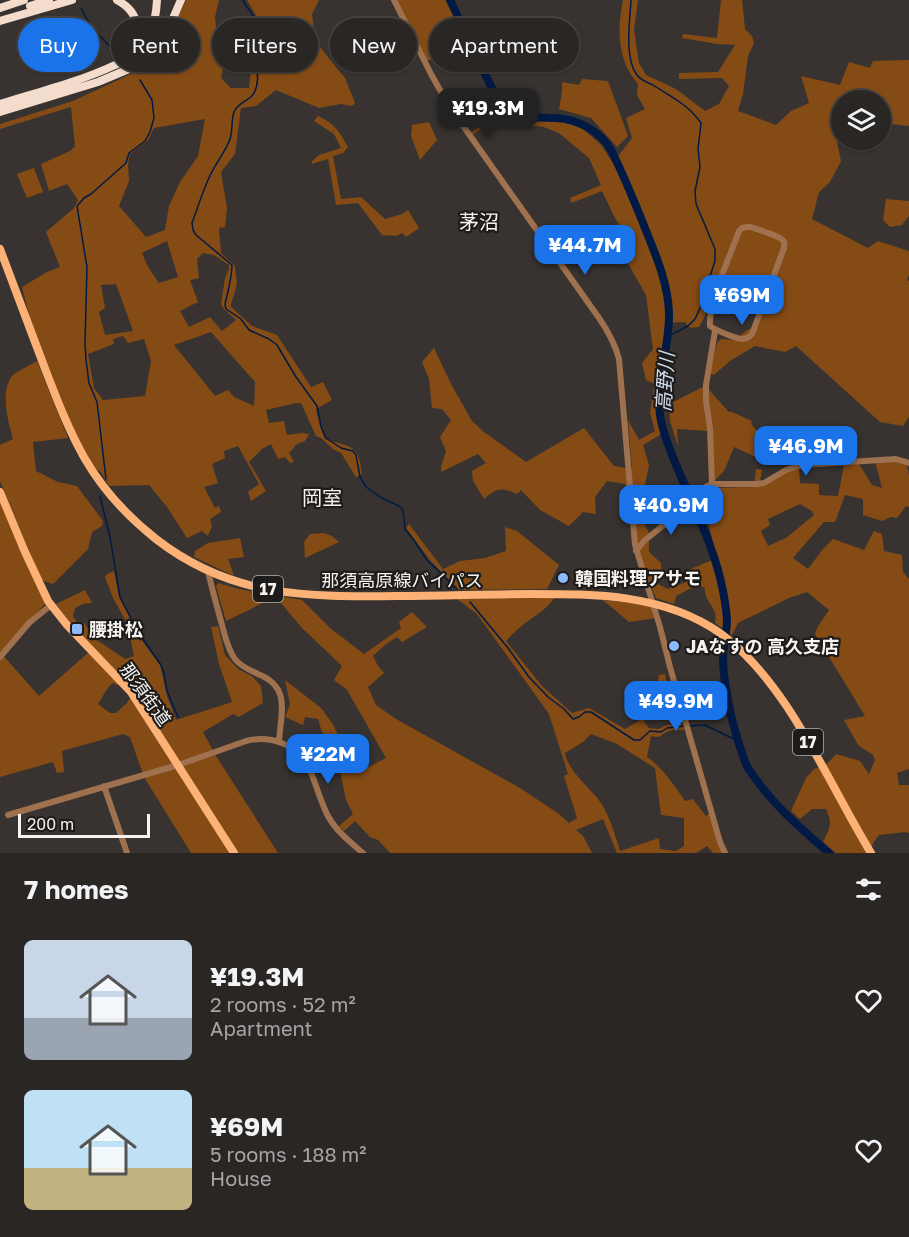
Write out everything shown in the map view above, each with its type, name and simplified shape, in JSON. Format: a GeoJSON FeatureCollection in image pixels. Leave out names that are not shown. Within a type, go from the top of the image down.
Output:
{"type":"FeatureCollection","features":[{"type":"Feature","properties":{"kind":"highway"},"geometry":{"type":"LineString","coordinates":[[0,8],[24,0]]}},
{"type":"Feature","properties":{"kind":"highway"},"geometry":{"type":"LineString","coordinates":[[0,16],[49,0]]}},
{"type":"Feature","properties":{"kind":"highway"},"geometry":{"type":"LineString","coordinates":[[0,21],[72,0]]}},
{"type":"Feature","properties":{"kind":"highway"},"geometry":{"type":"LineString","coordinates":[[117,0],[128,7],[134,18]]}},
{"type":"Feature","properties":{"kind":"highway"},"geometry":{"type":"LineString","coordinates":[[155,18],[159,0]]}},
{"type":"Feature","properties":{"kind":"highway"},"geometry":{"type":"LineString","coordinates":[[158,18],[159,0]]}},
{"type":"Feature","properties":{"kind":"highway"},"geometry":{"type":"LineString","coordinates":[[173,18],[181,0]]}},
{"type":"Feature","properties":{"kind":"highway"},"geometry":{"type":"LineString","coordinates":[[0,104],[111,66]]}},
{"type":"Feature","properties":{"kind":"highway"},"geometry":{"type":"LineString","coordinates":[[0,112],[98,82],[120,72]]}},
{"type":"Feature","properties":{"kind":"main road","name":"那須高原線バイパス"},"geometry":{"type":"LineString","coordinates":[[0,249],[64,415],[85,458],[114,500],[135,522],[179,556],[236,582],[302,594],[351,596],[597,595],[652,602],[685,615],[720,633],[753,663],[780,697],[855,825]]}},
{"type":"Feature","properties":{"kind":"main road","name":"那須街道"},"geometry":{"type":"LineString","coordinates":[[0,492],[28,559],[51,605],[130,692],[234,853]]}},
{"type":"Feature","properties":{"kind":"main road","name":"17"},"geometry":{"type":"LineString","coordinates":[[855,825],[869,853]]}},
{"type":"Feature","properties":{"kind":"main road"},"geometry":{"type":"LineString","coordinates":[[855,825],[876,853]]}},
{"type":"Feature","properties":{"kind":"street"},"geometry":{"type":"LineString","coordinates":[[394,0],[449,106],[611,336],[619,359],[636,551],[725,853]]}},
{"type":"Feature","properties":{"kind":"street"},"geometry":{"type":"LineString","coordinates":[[751,227],[783,240],[784,248],[752,334],[743,339],[715,331],[710,326],[710,313],[739,231],[742,228],[751,227]]}},
{"type":"Feature","properties":{"kind":"street"},"geometry":{"type":"LineString","coordinates":[[712,484],[706,385],[715,331]]}},
{"type":"Feature","properties":{"kind":"street"},"geometry":{"type":"LineString","coordinates":[[636,551],[701,489],[712,484],[764,483],[786,470],[802,465],[896,459],[909,463]]}},
{"type":"Feature","properties":{"kind":"street"},"geometry":{"type":"LineString","coordinates":[[208,571],[227,641],[234,658],[240,665],[267,678],[278,688],[281,702],[279,741]]}},
{"type":"Feature","properties":{"kind":"street"},"geometry":{"type":"LineString","coordinates":[[0,657],[29,624],[51,605]]}},
{"type":"Feature","properties":{"kind":"street"},"geometry":{"type":"LineString","coordinates":[[8,815],[178,765],[254,739],[279,741],[294,749],[303,758],[328,817],[338,830],[363,853]]}},
{"type":"Feature","properties":{"kind":"street"},"geometry":{"type":"LineString","coordinates":[[104,786],[127,853]]}},
{"type":"Feature","properties":{"kind":"shaded area"},"geometry":{"type":"Polygon","coordinates":[[[186,0],[219,0],[215,18],[212,18],[212,72],[222,72],[221,78],[231,88],[249,88],[251,72],[318,72],[318,45],[330,60],[330,72],[340,72],[345,78],[355,103],[352,106],[341,104],[319,108],[276,90],[256,106],[241,108],[235,154],[221,172],[227,208],[225,227],[219,228],[221,253],[235,266],[237,285],[231,307],[252,326],[277,335],[311,387],[323,382],[332,400],[316,409],[325,439],[352,448],[361,464],[362,474],[356,477],[341,453],[316,436],[301,403],[266,410],[269,423],[284,421],[287,435],[309,434],[305,441],[297,444],[289,453],[294,462],[290,463],[285,457],[278,459],[271,444],[262,449],[249,462],[266,491],[251,501],[248,492],[259,484],[238,446],[224,451],[225,458],[212,464],[218,483],[204,487],[215,508],[219,506],[221,512],[210,519],[212,526],[208,536],[202,531],[187,538],[167,507],[149,485],[109,486],[101,472],[95,469],[67,415],[30,319],[22,287],[60,267],[46,232],[74,208],[78,200],[67,184],[49,191],[41,164],[70,151],[75,146],[71,107],[0,129],[0,124],[73,101],[133,73],[200,72],[200,18],[177,18],[186,0]],[[205,119],[154,128],[148,140],[130,154],[129,181],[119,206],[146,237],[165,230],[169,206],[180,182],[198,156],[205,119]],[[167,241],[142,253],[159,283],[178,277],[167,241]],[[203,253],[197,259],[199,278],[190,280],[198,302],[180,311],[189,327],[210,317],[222,331],[236,320],[221,304],[229,265],[214,255],[203,253]],[[116,284],[101,285],[105,308],[99,312],[105,335],[133,331],[116,284]],[[211,332],[174,345],[215,396],[228,390],[234,397],[254,406],[255,382],[211,332]],[[123,336],[113,339],[114,344],[88,354],[94,388],[103,400],[145,396],[151,361],[144,339],[128,343],[123,336]]]}},
{"type":"Feature","properties":{"kind":"shaded area"},"geometry":{"type":"Polygon","coordinates":[[[247,0],[319,0],[312,18],[257,18],[247,0]]]}},
{"type":"Feature","properties":{"kind":"shaded area"},"geometry":{"type":"Polygon","coordinates":[[[391,0],[448,0],[455,18],[429,18],[429,60],[423,61],[417,50],[417,18],[400,18],[391,0]]]}},
{"type":"Feature","properties":{"kind":"shaded area"},"geometry":{"type":"Polygon","coordinates":[[[623,0],[638,0],[634,30],[639,63],[646,75],[676,89],[705,111],[719,104],[729,86],[722,78],[679,79],[679,73],[718,72],[735,45],[682,38],[683,34],[717,38],[721,0],[742,0],[745,29],[752,36],[754,43],[748,56],[743,94],[738,111],[776,125],[791,111],[809,103],[801,76],[840,85],[849,62],[870,68],[873,61],[909,60],[909,126],[891,124],[891,90],[831,90],[831,150],[839,150],[841,161],[830,182],[819,192],[812,219],[868,248],[878,241],[909,251],[907,280],[909,281],[909,417],[903,426],[880,422],[796,346],[785,352],[755,346],[730,361],[714,375],[710,373],[717,343],[721,339],[735,340],[747,330],[758,326],[766,303],[716,285],[699,327],[690,328],[685,322],[666,323],[659,392],[660,435],[643,445],[649,465],[639,513],[649,533],[649,552],[661,563],[662,573],[654,582],[668,589],[686,582],[686,571],[717,558],[701,493],[708,488],[754,487],[756,469],[762,470],[759,486],[787,471],[799,468],[800,483],[819,484],[819,495],[838,496],[844,465],[859,464],[872,485],[882,488],[875,461],[896,460],[907,465],[909,507],[906,506],[897,518],[891,517],[882,521],[863,515],[863,499],[845,495],[835,522],[824,522],[793,558],[808,569],[833,539],[864,550],[874,531],[882,534],[884,551],[902,555],[903,572],[909,579],[909,769],[897,773],[899,785],[909,785],[909,833],[879,835],[870,853],[836,853],[823,842],[830,826],[826,809],[812,809],[800,819],[791,811],[806,778],[814,769],[827,764],[836,754],[860,761],[869,774],[875,760],[873,755],[858,745],[844,720],[865,716],[815,634],[829,610],[807,592],[789,598],[738,623],[732,635],[715,623],[715,613],[706,597],[704,587],[695,586],[676,596],[674,604],[656,598],[636,544],[633,511],[625,484],[607,481],[595,497],[596,514],[583,512],[569,526],[540,510],[521,490],[517,494],[499,490],[484,499],[473,481],[472,471],[486,463],[478,454],[441,472],[446,451],[440,437],[451,420],[442,409],[432,408],[429,379],[422,362],[434,348],[472,421],[526,462],[584,428],[614,466],[632,469],[628,420],[639,440],[655,431],[650,413],[654,384],[646,380],[642,363],[653,349],[646,295],[622,253],[629,241],[602,191],[571,203],[570,198],[601,185],[589,158],[559,133],[544,127],[505,122],[495,128],[489,123],[472,135],[471,133],[496,115],[494,102],[497,101],[510,113],[529,120],[556,119],[581,127],[601,145],[613,163],[632,138],[626,118],[645,109],[637,95],[638,84],[622,55],[620,22],[623,0]],[[800,504],[768,519],[770,525],[761,531],[768,546],[786,538],[814,515],[812,511],[800,504]]]}},
{"type":"Feature","properties":{"kind":"shaded area"},"geometry":{"type":"Polygon","coordinates":[[[582,79],[608,81],[628,136],[617,147],[591,118],[559,109],[562,82],[579,85],[582,79]]]}},
{"type":"Feature","properties":{"kind":"shaded area"},"geometry":{"type":"Polygon","coordinates":[[[318,116],[336,128],[348,147],[343,153],[333,156],[341,199],[361,197],[385,219],[408,210],[419,228],[406,237],[402,233],[396,236],[382,235],[358,203],[336,205],[328,159],[312,164],[312,161],[319,155],[341,148],[334,134],[314,121],[318,116]]]}},
{"type":"Feature","properties":{"kind":"shaded area"},"geometry":{"type":"Polygon","coordinates":[[[429,122],[437,140],[420,160],[411,136],[412,125],[429,122]]]}},
{"type":"Feature","properties":{"kind":"shaded area"},"geometry":{"type":"Polygon","coordinates":[[[34,168],[43,192],[27,198],[17,174],[34,168]]]}},
{"type":"Feature","properties":{"kind":"shaded area"},"geometry":{"type":"Polygon","coordinates":[[[886,199],[909,201],[909,216],[902,225],[890,227],[883,220],[886,199]]]}},
{"type":"Feature","properties":{"kind":"shaded area"},"geometry":{"type":"Polygon","coordinates":[[[37,361],[68,438],[33,442],[36,471],[58,482],[77,486],[103,521],[102,526],[92,532],[88,549],[53,584],[41,580],[0,481],[0,445],[13,439],[6,407],[8,383],[12,376],[37,361]]]}},
{"type":"Feature","properties":{"kind":"shaded area"},"geometry":{"type":"Polygon","coordinates":[[[703,387],[708,431],[677,429],[678,446],[670,421],[669,404],[703,387]]]}},
{"type":"Feature","properties":{"kind":"shaded area"},"geometry":{"type":"Polygon","coordinates":[[[709,390],[729,412],[752,421],[751,424],[762,440],[758,458],[734,447],[724,471],[715,480],[707,391],[709,390]]]}},
{"type":"Feature","properties":{"kind":"shaded area"},"geometry":{"type":"Polygon","coordinates":[[[0,500],[45,604],[1,653],[39,696],[89,652],[120,684],[113,683],[98,704],[110,713],[116,713],[131,696],[117,674],[75,628],[85,623],[91,636],[125,659],[134,656],[126,621],[113,598],[105,577],[114,571],[119,597],[143,642],[160,665],[167,696],[176,720],[232,702],[219,664],[211,627],[218,626],[225,655],[238,669],[252,676],[261,686],[263,703],[239,717],[233,714],[203,732],[278,853],[191,853],[144,777],[130,737],[123,734],[62,751],[64,772],[57,773],[53,762],[0,777],[0,500]]]}},
{"type":"Feature","properties":{"kind":"shaded area"},"geometry":{"type":"Polygon","coordinates":[[[409,524],[443,569],[460,561],[485,558],[506,551],[505,527],[517,531],[559,565],[547,589],[459,590],[430,560],[406,528],[409,524]]]}},
{"type":"Feature","properties":{"kind":"shaded area"},"geometry":{"type":"Polygon","coordinates":[[[324,533],[339,542],[305,558],[304,542],[310,534],[324,533]]]}},
{"type":"Feature","properties":{"kind":"shaded area"},"geometry":{"type":"Polygon","coordinates":[[[240,538],[244,557],[228,559],[234,576],[194,557],[195,551],[208,543],[240,538]]]}},
{"type":"Feature","properties":{"kind":"shaded area"},"geometry":{"type":"Polygon","coordinates":[[[218,583],[302,600],[330,628],[364,654],[401,628],[399,622],[412,612],[427,627],[402,642],[397,637],[373,656],[384,673],[368,687],[376,705],[396,719],[520,788],[569,823],[577,818],[564,776],[568,774],[549,714],[477,614],[457,599],[555,597],[506,641],[542,686],[572,713],[589,708],[625,729],[642,719],[650,699],[653,698],[659,675],[665,674],[666,680],[672,686],[676,704],[649,711],[644,722],[649,728],[658,729],[667,725],[683,724],[684,730],[669,731],[657,737],[651,736],[647,757],[663,772],[685,801],[693,799],[706,816],[710,813],[723,853],[713,853],[707,846],[696,853],[617,853],[603,819],[576,830],[583,836],[592,853],[390,853],[355,821],[344,831],[339,826],[353,814],[346,800],[335,747],[322,732],[318,719],[305,717],[303,725],[285,717],[290,704],[285,680],[321,708],[332,723],[357,773],[386,758],[347,690],[334,680],[342,666],[302,628],[280,602],[265,602],[226,621],[216,586],[218,583]],[[591,734],[565,753],[570,767],[604,808],[620,851],[659,838],[660,849],[676,851],[684,846],[684,818],[661,815],[655,768],[617,744],[591,734]]]}},
{"type":"Feature","properties":{"kind":"shaded area"},"geometry":{"type":"Polygon","coordinates":[[[85,590],[92,603],[75,608],[73,616],[77,623],[72,625],[56,604],[85,590]]]}},
{"type":"Feature","properties":{"kind":"shaded area"},"geometry":{"type":"Polygon","coordinates":[[[602,600],[652,607],[656,618],[629,622],[602,600]]]}},
{"type":"Feature","properties":{"kind":"waterway"},"geometry":{"type":"LineString","coordinates":[[243,0],[255,18],[257,29],[242,44],[239,59],[240,63],[248,67],[255,66],[256,87],[252,96],[238,106],[234,112],[230,139],[210,175],[192,223],[193,230],[232,265],[226,309],[241,319],[249,330],[277,345],[317,406],[321,427],[326,438],[341,448],[353,451],[356,455],[360,477],[366,487],[403,510],[405,529],[427,560],[457,589]]}},
{"type":"Feature","properties":{"kind":"waterway","name":"高野川"},"geometry":{"type":"LineString","coordinates":[[450,0],[496,97],[502,105],[521,116],[564,119],[588,128],[608,145],[624,177],[655,253],[666,289],[669,326],[659,395],[661,421],[720,577],[727,619],[723,654],[725,681],[737,736],[747,766],[765,792],[829,853]]}},
{"type":"Feature","properties":{"kind":"waterway"},"geometry":{"type":"LineString","coordinates":[[631,0],[629,49],[633,68],[640,78],[679,101],[701,123],[696,204],[715,249],[715,261],[695,319],[688,326],[667,337]]}},
{"type":"Feature","properties":{"kind":"waterway"},"geometry":{"type":"LineString","coordinates":[[81,8],[96,31],[111,47]]}},
{"type":"Feature","properties":{"kind":"waterway"},"geometry":{"type":"LineString","coordinates":[[106,479],[97,402],[89,383],[86,360],[87,267],[77,206],[126,163],[129,153],[145,141],[150,132],[154,118],[152,100],[140,80]]}},
{"type":"Feature","properties":{"kind":"waterway"},"geometry":{"type":"LineString","coordinates":[[100,496],[110,537],[120,597],[138,632],[161,665],[167,691],[178,717]]}},
{"type":"Feature","properties":{"kind":"waterway"},"geometry":{"type":"LineString","coordinates":[[470,602],[529,677],[573,719],[585,712],[591,712],[634,740],[640,740],[650,731],[661,732],[667,728],[684,726]]}},
{"type":"Feature","properties":{"kind":"waterway"},"geometry":{"type":"LineString","coordinates":[[689,726],[705,725],[738,741]]}},
{"type":"Feature","properties":{"kind":"place","name":"韓国料理アサモ"},"geometry":{"type":"Point","coordinates":[563,578]}},
{"type":"Feature","properties":{"kind":"place","name":"腰掛松"},"geometry":{"type":"Point","coordinates":[77,629]}},
{"type":"Feature","properties":{"kind":"place","name":"JAなすの 高久支店"},"geometry":{"type":"Point","coordinates":[674,646]}},
{"type":"Feature","properties":{"kind":"district","name":"茅沼"},"geometry":{"type":"Point","coordinates":[479,221]}},
{"type":"Feature","properties":{"kind":"district","name":"岡室"},"geometry":{"type":"Point","coordinates":[322,497]}}]}
